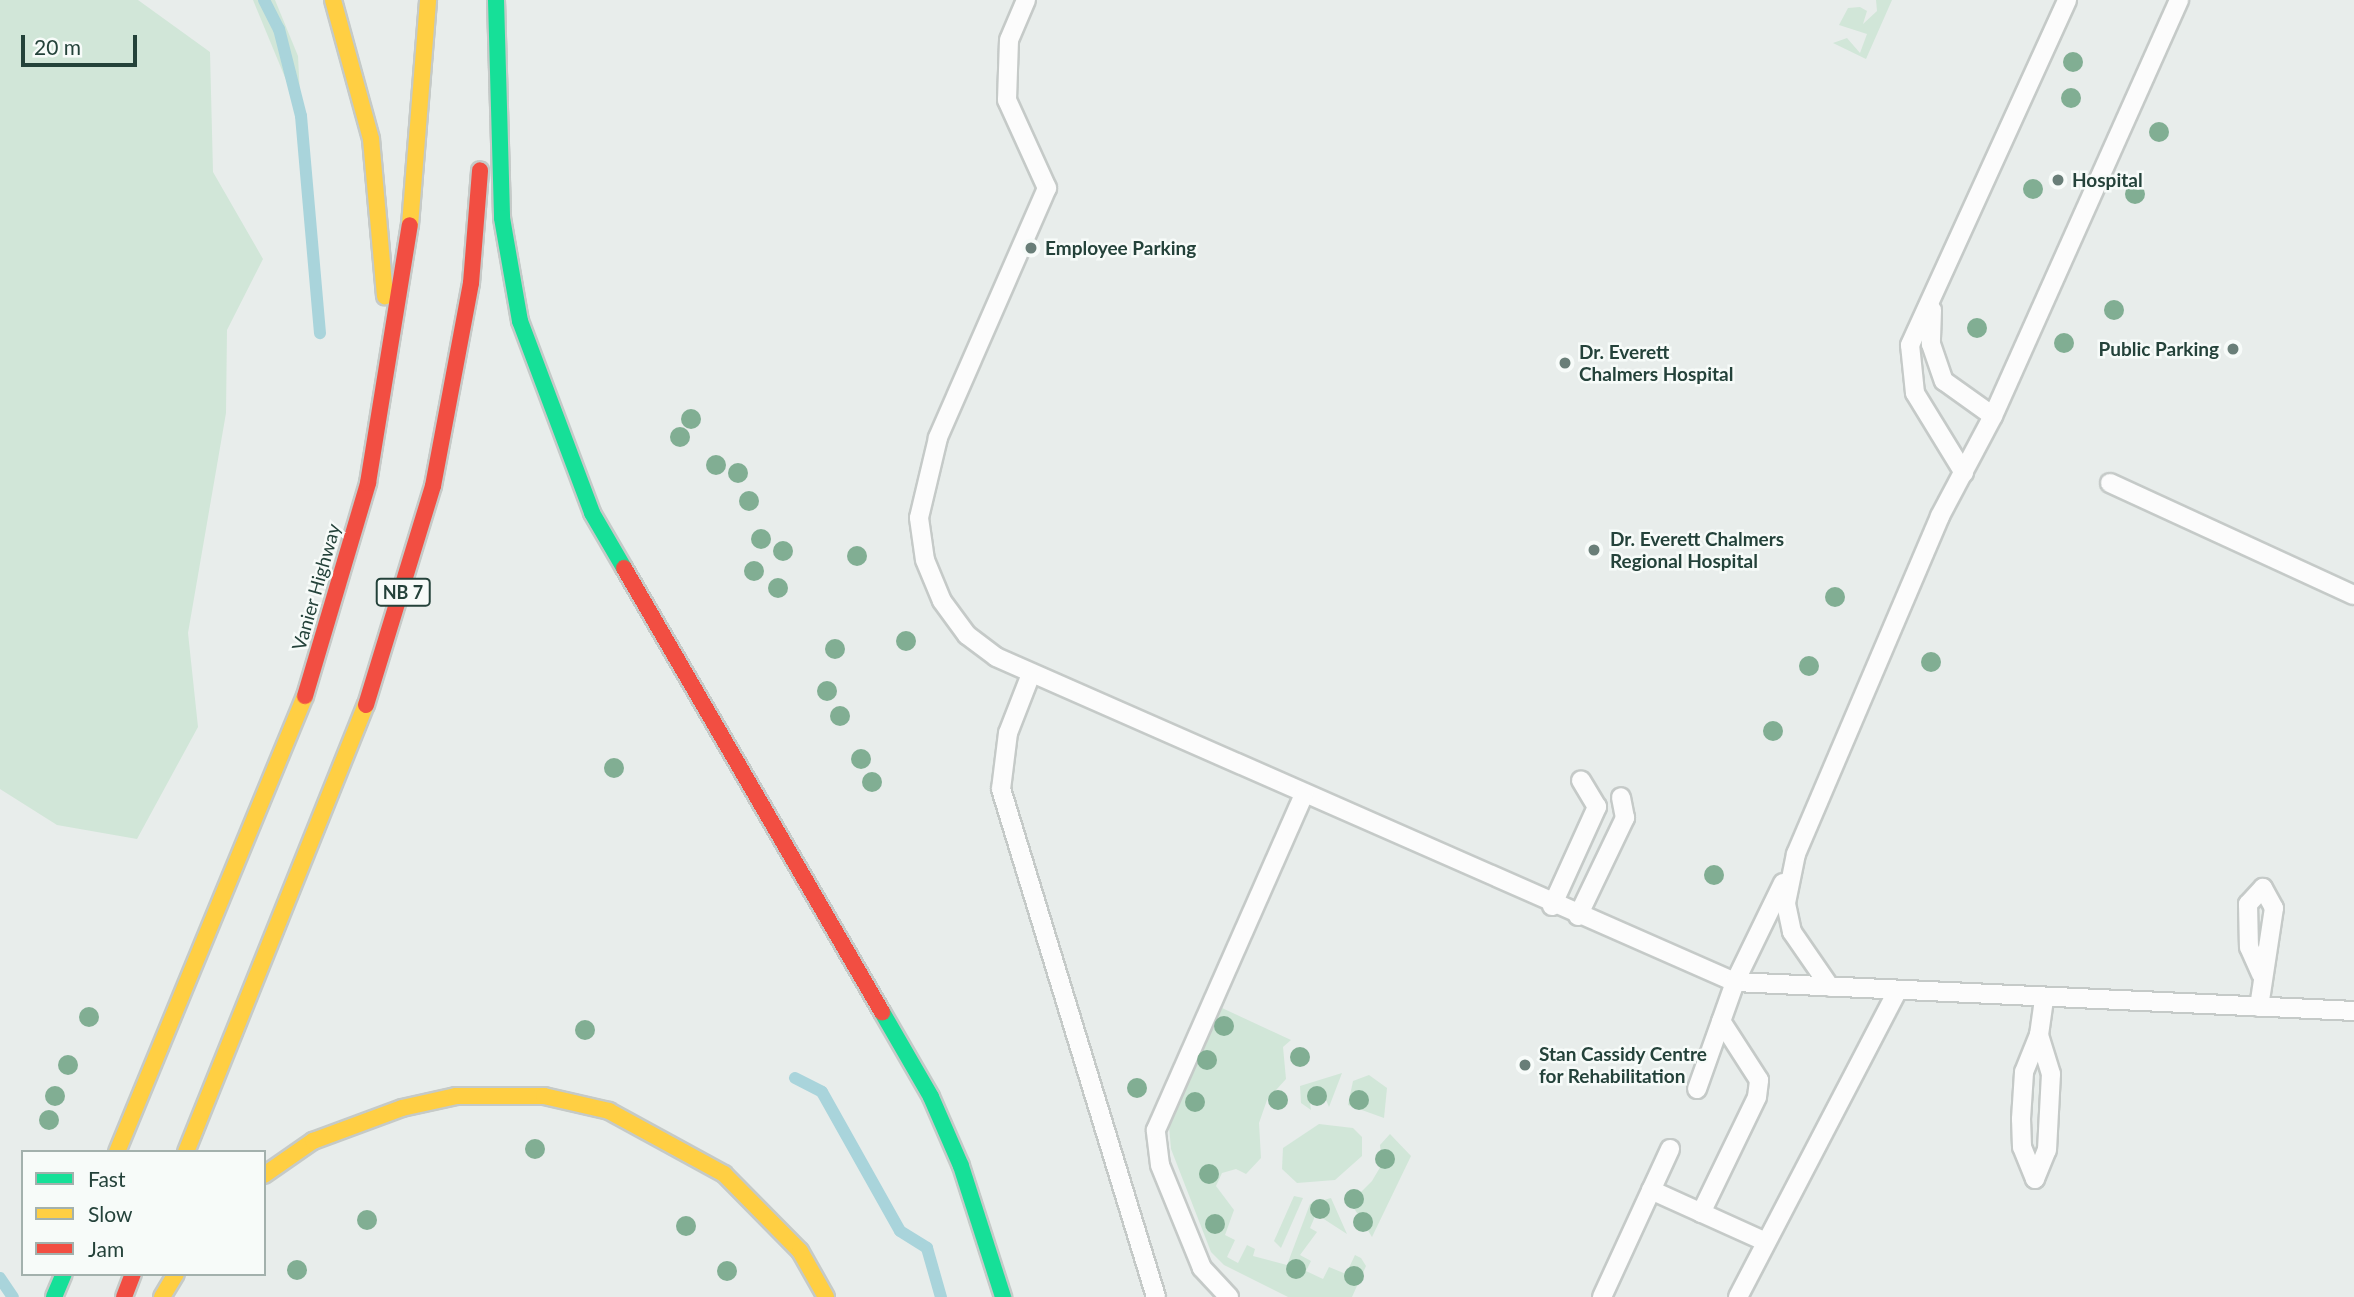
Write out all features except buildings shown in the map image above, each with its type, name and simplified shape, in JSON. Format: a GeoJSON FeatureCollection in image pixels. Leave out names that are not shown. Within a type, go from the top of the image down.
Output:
{"type":"FeatureCollection","features":[{"type":"Feature","properties":{"kind":"highway"},"geometry":{"type":"LineString","coordinates":[[333,0],[371,139],[391,364]]}},
{"type":"Feature","properties":{"kind":"highway","name":"Vanier Highway"},"geometry":{"type":"LineString","coordinates":[[118,1150],[298,718],[368,482],[391,364],[415,192],[428,0]]}},
{"type":"Feature","properties":{"kind":"highway"},"geometry":{"type":"LineString","coordinates":[[495,0],[502,218],[520,321],[546,401],[592,513],[931,1097],[961,1166],[1003,1297]]}},
{"type":"Feature","properties":{"kind":"highway","name":"NB 7"},"geometry":{"type":"LineString","coordinates":[[187,1150],[382,665],[433,486],[471,283],[495,0]]}},
{"type":"Feature","properties":{"kind":"highway"},"geometry":{"type":"LineString","coordinates":[[266,1174],[313,1141],[402,1108],[456,1096],[544,1096],[609,1111],[724,1174],[800,1251],[826,1297]]}},
{"type":"Feature","properties":{"kind":"highway"},"geometry":{"type":"LineString","coordinates":[[54,1297],[63,1276]]}},
{"type":"Feature","properties":{"kind":"highway"},"geometry":{"type":"LineString","coordinates":[[124,1297],[132,1276]]}},
{"type":"Feature","properties":{"kind":"highway"},"geometry":{"type":"LineString","coordinates":[[162,1297],[175,1276]]}},
{"type":"Feature","properties":{"kind":"lane"},"geometry":{"type":"LineString","coordinates":[[1026,0],[1009,40],[1007,100],[1047,188],[938,438],[919,519],[925,560],[942,601],[967,635],[1031,674],[1552,906],[1735,982],[2354,1011]]}},
{"type":"Feature","properties":{"kind":"lane"},"geometry":{"type":"LineString","coordinates":[[1964,473],[1909,376],[1910,345],[2067,0]]}},
{"type":"Feature","properties":{"kind":"lane"},"geometry":{"type":"LineString","coordinates":[[1698,1089],[1735,982],[1796,854],[1964,473],[1993,416],[2179,0]]}},
{"type":"Feature","properties":{"kind":"lane"},"geometry":{"type":"LineString","coordinates":[[1933,299],[1929,325],[1939,372],[1951,390],[1993,416]]}},
{"type":"Feature","properties":{"kind":"lane"},"geometry":{"type":"LineString","coordinates":[[2110,483],[2354,595]]}},
{"type":"Feature","properties":{"kind":"lane"},"geometry":{"type":"LineString","coordinates":[[1031,674],[1008,733],[1005,809],[1156,1297]]}},
{"type":"Feature","properties":{"kind":"lane"},"geometry":{"type":"LineString","coordinates":[[1552,906],[1597,807],[1581,780]]}},
{"type":"Feature","properties":{"kind":"lane"},"geometry":{"type":"LineString","coordinates":[[1229,1297],[1202,1268],[1160,1164],[1156,1130],[1304,794]]}},
{"type":"Feature","properties":{"kind":"lane"},"geometry":{"type":"LineString","coordinates":[[1578,916],[1625,818],[1621,797]]}},
{"type":"Feature","properties":{"kind":"lane"},"geometry":{"type":"LineString","coordinates":[[1796,854],[1786,903],[1792,932],[1830,987]]}},
{"type":"Feature","properties":{"kind":"lane"},"geometry":{"type":"LineString","coordinates":[[2259,1007],[2261,974]]}},
{"type":"Feature","properties":{"kind":"lane"},"geometry":{"type":"LineString","coordinates":[[1738,1297],[1896,991]]}},
{"type":"Feature","properties":{"kind":"lane"},"geometry":{"type":"LineString","coordinates":[[2039,1035],[2051,1073],[2047,1150],[2035,1179],[2022,1147],[2021,1119],[2024,1072],[2039,1035],[2044,998]]}},
{"type":"Feature","properties":{"kind":"lane"},"geometry":{"type":"LineString","coordinates":[[1701,1213],[1758,1088],[1752,1061],[1721,1021]]}},
{"type":"Feature","properties":{"kind":"lane"},"geometry":{"type":"LineString","coordinates":[[1602,1297],[1670,1149]]}},
{"type":"Feature","properties":{"kind":"lane"},"geometry":{"type":"LineString","coordinates":[[1651,1190],[1766,1242]]}},
{"type":"Feature","properties":{"kind":"green space"},"geometry":{"type":"Polygon","coordinates":[[[0,0],[138,0],[210,52],[213,172],[263,259],[227,330],[226,413],[188,633],[198,727],[137,839],[57,825],[0,789],[0,0]]]}},
{"type":"Feature","properties":{"kind":"green space"},"geometry":{"type":"Polygon","coordinates":[[[253,0],[275,0],[298,56],[301,116],[253,0]]]}},
{"type":"Feature","properties":{"kind":"green space"},"geometry":{"type":"Polygon","coordinates":[[[1876,0],[1892,0],[1866,59],[1833,43],[1847,38],[1860,53],[1867,34],[1839,25],[1848,8],[1860,7],[1867,11],[1863,24],[1877,11],[1876,0]]]}},
{"type":"Feature","properties":{"kind":"green space"},"geometry":{"type":"Polygon","coordinates":[[[1222,1008],[1291,1040],[1283,1047],[1286,1079],[1267,1100],[1259,1123],[1261,1158],[1246,1174],[1236,1169],[1222,1173],[1216,1186],[1234,1210],[1225,1235],[1235,1240],[1227,1257],[1238,1263],[1247,1245],[1255,1249],[1253,1256],[1287,1265],[1310,1204],[1331,1198],[1347,1234],[1316,1214],[1310,1228],[1317,1232],[1300,1255],[1311,1261],[1306,1271],[1323,1279],[1329,1267],[1346,1274],[1355,1255],[1361,1258],[1366,1266],[1352,1297],[1288,1297],[1224,1265],[1211,1252],[1171,1149],[1169,1126],[1222,1008]]]}},
{"type":"Feature","properties":{"kind":"green space"},"geometry":{"type":"Polygon","coordinates":[[[1342,1073],[1329,1107],[1326,1100],[1310,1103],[1311,1110],[1301,1103],[1300,1086],[1342,1073]]]}},
{"type":"Feature","properties":{"kind":"green space"},"geometry":{"type":"Polygon","coordinates":[[[1369,1075],[1387,1088],[1384,1118],[1348,1105],[1353,1081],[1369,1075]]]}},
{"type":"Feature","properties":{"kind":"green space"},"geometry":{"type":"Polygon","coordinates":[[[1319,1124],[1353,1128],[1362,1137],[1362,1156],[1335,1180],[1297,1183],[1282,1169],[1283,1148],[1319,1124]]]}},
{"type":"Feature","properties":{"kind":"green space"},"geometry":{"type":"Polygon","coordinates":[[[1390,1134],[1411,1156],[1372,1237],[1347,1197],[1352,1189],[1361,1192],[1372,1181],[1382,1164],[1380,1145],[1390,1134]]]}},
{"type":"Feature","properties":{"kind":"green space"},"geometry":{"type":"Polygon","coordinates":[[[1294,1196],[1303,1198],[1281,1248],[1274,1241],[1294,1196]]]}},
{"type":"Feature","properties":{"kind":"waterway"},"geometry":{"type":"LineString","coordinates":[[264,0],[279,29],[301,116],[320,333]]}},
{"type":"Feature","properties":{"kind":"waterway"},"geometry":{"type":"LineString","coordinates":[[795,1078],[822,1092],[900,1231],[927,1248],[941,1297]]}},
{"type":"Feature","properties":{"kind":"waterway"},"geometry":{"type":"LineString","coordinates":[[0,1278],[13,1297]]}},
{"type":"Feature","properties":{"kind":"traffic: fast"},"geometry":{"type":"LineString","coordinates":[[496,0],[502,218],[520,321],[592,513],[624,568]]}},
{"type":"Feature","properties":{"kind":"traffic: fast"},"geometry":{"type":"LineString","coordinates":[[882,1012],[931,1097],[961,1166],[1003,1297]]}},
{"type":"Feature","properties":{"kind":"traffic: fast"},"geometry":{"type":"LineString","coordinates":[[54,1297],[63,1276]]}},
{"type":"Feature","properties":{"kind":"traffic: slow"},"geometry":{"type":"LineString","coordinates":[[333,0],[371,139],[385,296]]}},
{"type":"Feature","properties":{"kind":"traffic: slow"},"geometry":{"type":"LineString","coordinates":[[410,225],[428,0]]}},
{"type":"Feature","properties":{"kind":"traffic: slow"},"geometry":{"type":"LineString","coordinates":[[118,1150],[305,696]]}},
{"type":"Feature","properties":{"kind":"traffic: slow"},"geometry":{"type":"LineString","coordinates":[[187,1150],[366,705]]}},
{"type":"Feature","properties":{"kind":"traffic: slow"},"geometry":{"type":"LineString","coordinates":[[266,1174],[313,1141],[402,1108],[456,1096],[544,1096],[609,1111],[724,1174],[800,1251],[826,1297]]}},
{"type":"Feature","properties":{"kind":"traffic: slow"},"geometry":{"type":"LineString","coordinates":[[162,1297],[175,1276]]}},
{"type":"Feature","properties":{"kind":"traffic: jam"},"geometry":{"type":"LineString","coordinates":[[366,705],[433,486],[471,283],[480,170]]}},
{"type":"Feature","properties":{"kind":"traffic: jam"},"geometry":{"type":"LineString","coordinates":[[305,696],[368,483],[410,225]]}},
{"type":"Feature","properties":{"kind":"traffic: jam"},"geometry":{"type":"LineString","coordinates":[[624,568],[882,1012]]}},
{"type":"Feature","properties":{"kind":"traffic: jam"},"geometry":{"type":"LineString","coordinates":[[124,1297],[132,1276]]}},
{"type":"Feature","properties":{"kind":"place","name":"Hospital"},"geometry":{"type":"Point","coordinates":[2058,180]}},
{"type":"Feature","properties":{"kind":"place","name":"Employee Parking"},"geometry":{"type":"Point","coordinates":[1031,248]}},
{"type":"Feature","properties":{"kind":"place","name":"Public Parking"},"geometry":{"type":"Point","coordinates":[2233,349]}},
{"type":"Feature","properties":{"kind":"place","name":"Dr. Everett Chalmers Hospital"},"geometry":{"type":"Point","coordinates":[1565,363]}},
{"type":"Feature","properties":{"kind":"place","name":"Dr. Everett Chalmers Regional Hospital"},"geometry":{"type":"Point","coordinates":[1594,550]}},
{"type":"Feature","properties":{"kind":"place","name":"Stan Cassidy Centre for Rehabilitation"},"geometry":{"type":"Point","coordinates":[1525,1065]}}]}
